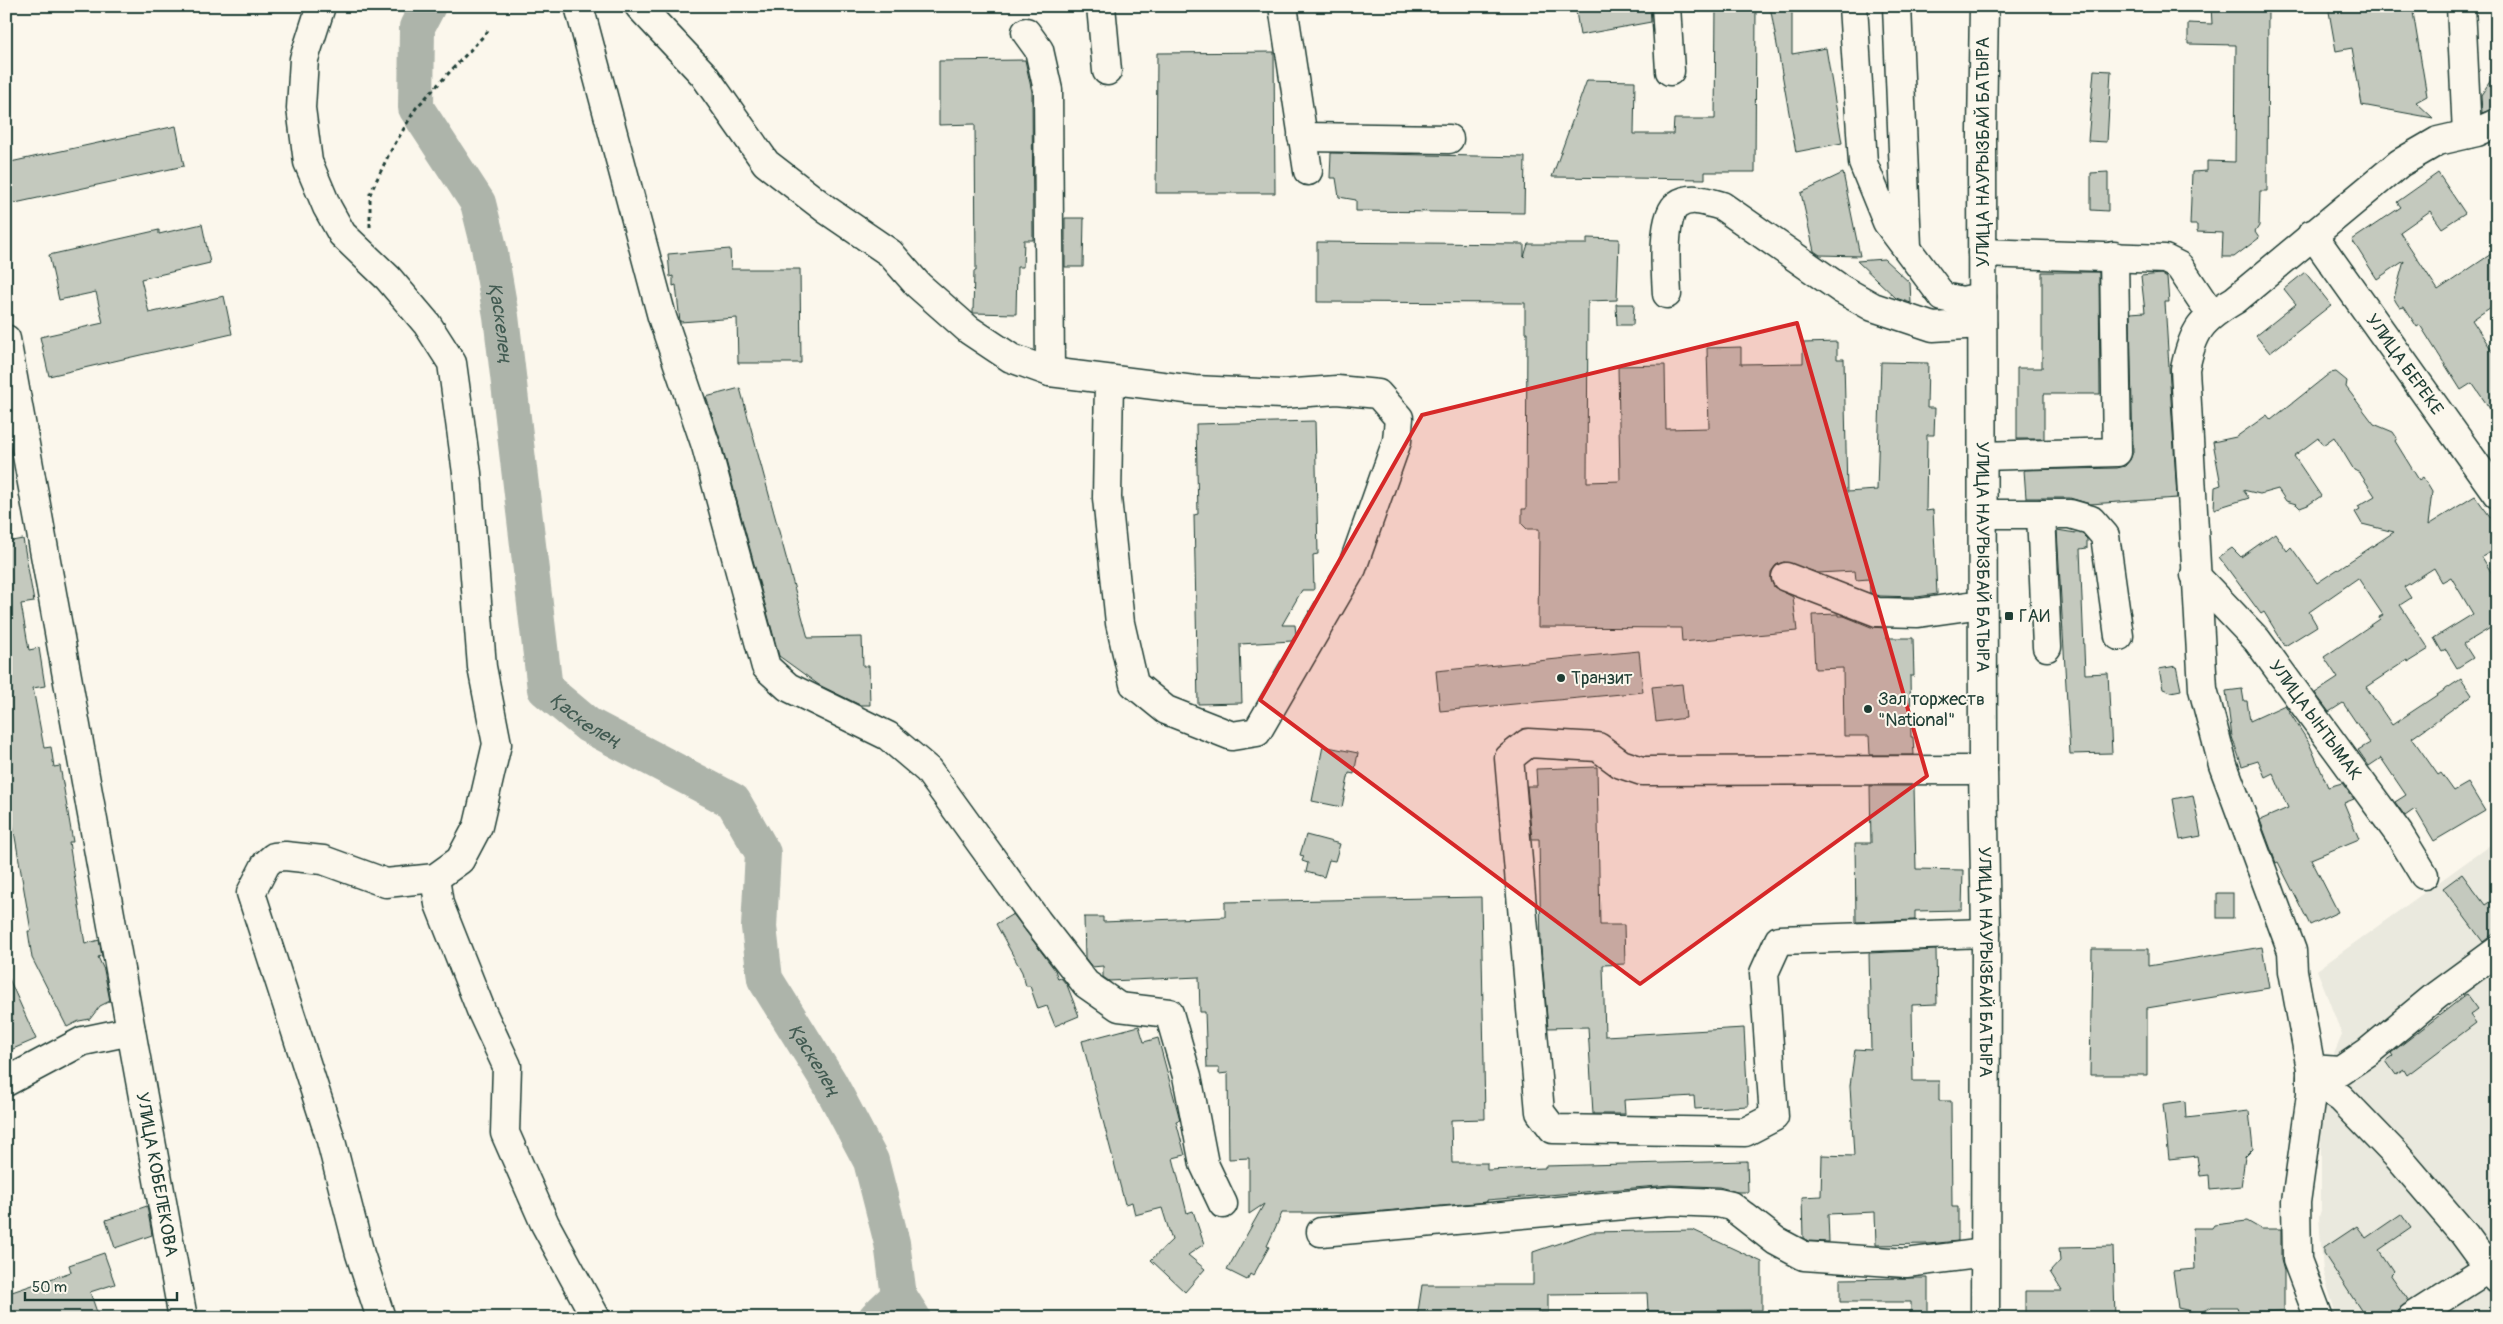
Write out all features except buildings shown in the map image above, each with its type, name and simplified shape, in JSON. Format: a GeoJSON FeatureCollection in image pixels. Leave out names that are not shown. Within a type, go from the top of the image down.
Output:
{"type":"FeatureCollection","features":[{"type":"Feature","properties":{"kind":"street"},"geometry":{"type":"LineString","coordinates":[[321,6],[304,59],[301,108],[308,162],[342,234],[388,278],[427,324],[452,363],[467,473],[482,667],[497,744],[478,826],[460,860],[436,878],[410,882],[386,882],[360,875],[323,860],[285,856],[274,857],[266,864],[251,893],[330,1137],[360,1254],[381,1318]]}},
{"type":"Feature","properties":{"kind":"street"},"geometry":{"type":"LineString","coordinates":[[579,6],[662,317],[706,446],[766,667],[788,687],[888,736],[928,770],[1037,921],[1086,984],[1119,1007],[1169,1013],[1187,1076],[1204,1164],[1223,1204]]}},
{"type":"Feature","properties":{"kind":"street"},"geometry":{"type":"LineString","coordinates":[[639,6],[704,75],[766,163],[827,210],[890,253],[918,285],[968,330],[1011,358],[1050,372],[1109,381],[1194,390],[1282,394],[1337,390],[1378,394],[1399,418],[1398,441],[1352,568],[1257,732],[1232,736],[1166,710],[1134,684],[1120,624],[1107,498],[1109,381]]}},
{"type":"Feature","properties":{"kind":"street"},"geometry":{"type":"LineString","coordinates":[[1101,6],[1107,71]]}},
{"type":"Feature","properties":{"kind":"street"},"geometry":{"type":"LineString","coordinates":[[1283,6],[1308,171]]}},
{"type":"Feature","properties":{"kind":"street"},"geometry":{"type":"LineString","coordinates":[[1666,6],[1670,71]]}},
{"type":"Feature","properties":{"kind":"street"},"geometry":{"type":"LineString","coordinates":[[1853,6],[1863,163],[1887,222],[1944,297],[1962,301],[1982,297]]}},
{"type":"Feature","properties":{"kind":"street"},"geometry":{"type":"LineString","coordinates":[[1897,6],[1907,246]]}},
{"type":"Feature","properties":{"kind":"street","name":"УЛИЦА НАУРЫЗБАЙ БАТЫРА"},"geometry":{"type":"LineString","coordinates":[[1984,6],[1982,604],[1986,933],[1985,1318]]}},
{"type":"Feature","properties":{"kind":"street"},"geometry":{"type":"LineString","coordinates":[[2461,6],[2467,134]]}},
{"type":"Feature","properties":{"kind":"street"},"geometry":{"type":"LineString","coordinates":[[1026,32],[1039,50],[1048,90],[1050,372]]}},
{"type":"Feature","properties":{"kind":"street"},"geometry":{"type":"LineString","coordinates":[[2319,1318],[2297,1260],[2296,1202],[2311,1095],[2311,1074],[2293,971],[2292,951],[2223,765],[2203,689],[2195,575],[2185,368],[2191,341],[2211,314],[2235,300],[2312,234],[2400,163],[2438,141],[2467,134],[2497,123]]}},
{"type":"Feature","properties":{"kind":"street"},"geometry":{"type":"LineString","coordinates":[[1302,137],[1449,139]]}},
{"type":"Feature","properties":{"kind":"street"},"geometry":{"type":"LineString","coordinates":[[1666,294],[1666,238],[1670,214],[1675,206],[1689,200],[1701,200],[1722,206],[1841,289],[1873,307],[1933,326],[1982,324]]}},
{"type":"Feature","properties":{"kind":"street","name":"УЛИЦА БЕРЕКЕ"},"geometry":{"type":"LineString","coordinates":[[2312,234],[2497,494]]}},
{"type":"Feature","properties":{"kind":"street"},"geometry":{"type":"LineString","coordinates":[[1982,253],[2165,259],[2179,266],[2211,314]]}},
{"type":"Feature","properties":{"kind":"street"},"geometry":{"type":"LineString","coordinates":[[1983,456],[2117,452],[2114,256]]}},
{"type":"Feature","properties":{"kind":"street","name":"УЛИЦА КОБЕЛЕКОВА"},"geometry":{"type":"LineString","coordinates":[[8,348],[184,1318]]}},
{"type":"Feature","properties":{"kind":"street"},"geometry":{"type":"LineString","coordinates":[[1983,514],[2070,514],[2091,520],[2105,536],[2119,636]]}},
{"type":"Feature","properties":{"kind":"street"},"geometry":{"type":"LineString","coordinates":[[2041,514],[2048,647]]}},
{"type":"Feature","properties":{"kind":"street","name":"УЛИЦА ЫНТЫМАК"},"geometry":{"type":"LineString","coordinates":[[2195,575],[2257,640],[2399,834],[2424,875]]}},
{"type":"Feature","properties":{"kind":"street"},"geometry":{"type":"LineString","coordinates":[[1786,577],[1877,612],[1918,613],[1982,604]]}},
{"type":"Feature","properties":{"kind":"street"},"geometry":{"type":"LineString","coordinates":[[1983,770],[1642,771],[1621,764],[1598,747],[1528,743],[1509,758],[1540,1112],[1553,1129],[1746,1132],[1774,1117],[1764,973],[1779,940],[1986,933]]}},
{"type":"Feature","properties":{"kind":"street"},"geometry":{"type":"LineString","coordinates":[[436,878],[440,904],[481,1010],[508,1066],[505,1133],[545,1224],[596,1318]]}},
{"type":"Feature","properties":{"kind":"street"},"geometry":{"type":"LineString","coordinates":[[2311,1074],[2340,1071],[2361,1057],[2436,994],[2497,951]]}},
{"type":"Feature","properties":{"kind":"street"},"geometry":{"type":"LineString","coordinates":[[6,1082],[83,1041],[131,1031]]}},
{"type":"Feature","properties":{"kind":"street"},"geometry":{"type":"LineString","coordinates":[[2311,1074],[2341,1098],[2398,1158],[2464,1234],[2493,1274],[2411,1318]]}},
{"type":"Feature","properties":{"kind":"street"},"geometry":{"type":"LineString","coordinates":[[1320,1232],[1681,1202],[1718,1203],[1731,1206],[1776,1241],[1804,1256],[1906,1263],[1985,1253]]}},
{"type":"Feature","properties":{"kind":"path"},"geometry":{"type":"LineString","coordinates":[[370,229],[368,220],[370,194],[389,154],[416,108],[490,29]]}},
{"type":"Feature","properties":{"kind":"highlighted area"},"geometry":{"type":"Polygon","coordinates":[[[1797,323],[1927,776],[1640,984],[1260,700],[1422,415],[1797,323]]]}},
{"type":"Feature","properties":{"kind":"shaded area"},"geometry":{"type":"Polygon","coordinates":[[[2497,840],[2497,1318],[2337,1318],[2323,1272],[2319,1217],[2321,1210],[2321,1085],[2342,1035],[2317,970],[2497,840]]]}},
{"type":"Feature","properties":{"kind":"waterway","name":"Қаскелең"},"geometry":{"type":"LineString","coordinates":[[428,6],[417,27],[416,108],[478,203],[489,247],[501,316],[545,689],[588,725],[733,801],[763,853],[759,927],[765,979],[829,1082],[871,1161],[892,1243],[899,1296],[913,1318]]}},
{"type":"Feature","properties":{"kind":"waterway"},"geometry":{"type":"LineString","coordinates":[[876,1318],[899,1296]]}},
{"type":"Feature","properties":{"kind":"place","name":"ГАИ"},"geometry":{"type":"Point","coordinates":[2009,616]}},
{"type":"Feature","properties":{"kind":"place","name":"Транзит"},"geometry":{"type":"Point","coordinates":[1561,678]}},
{"type":"Feature","properties":{"kind":"place","name":"Зал торжеств \"National\""},"geometry":{"type":"Point","coordinates":[1868,709]}}]}
